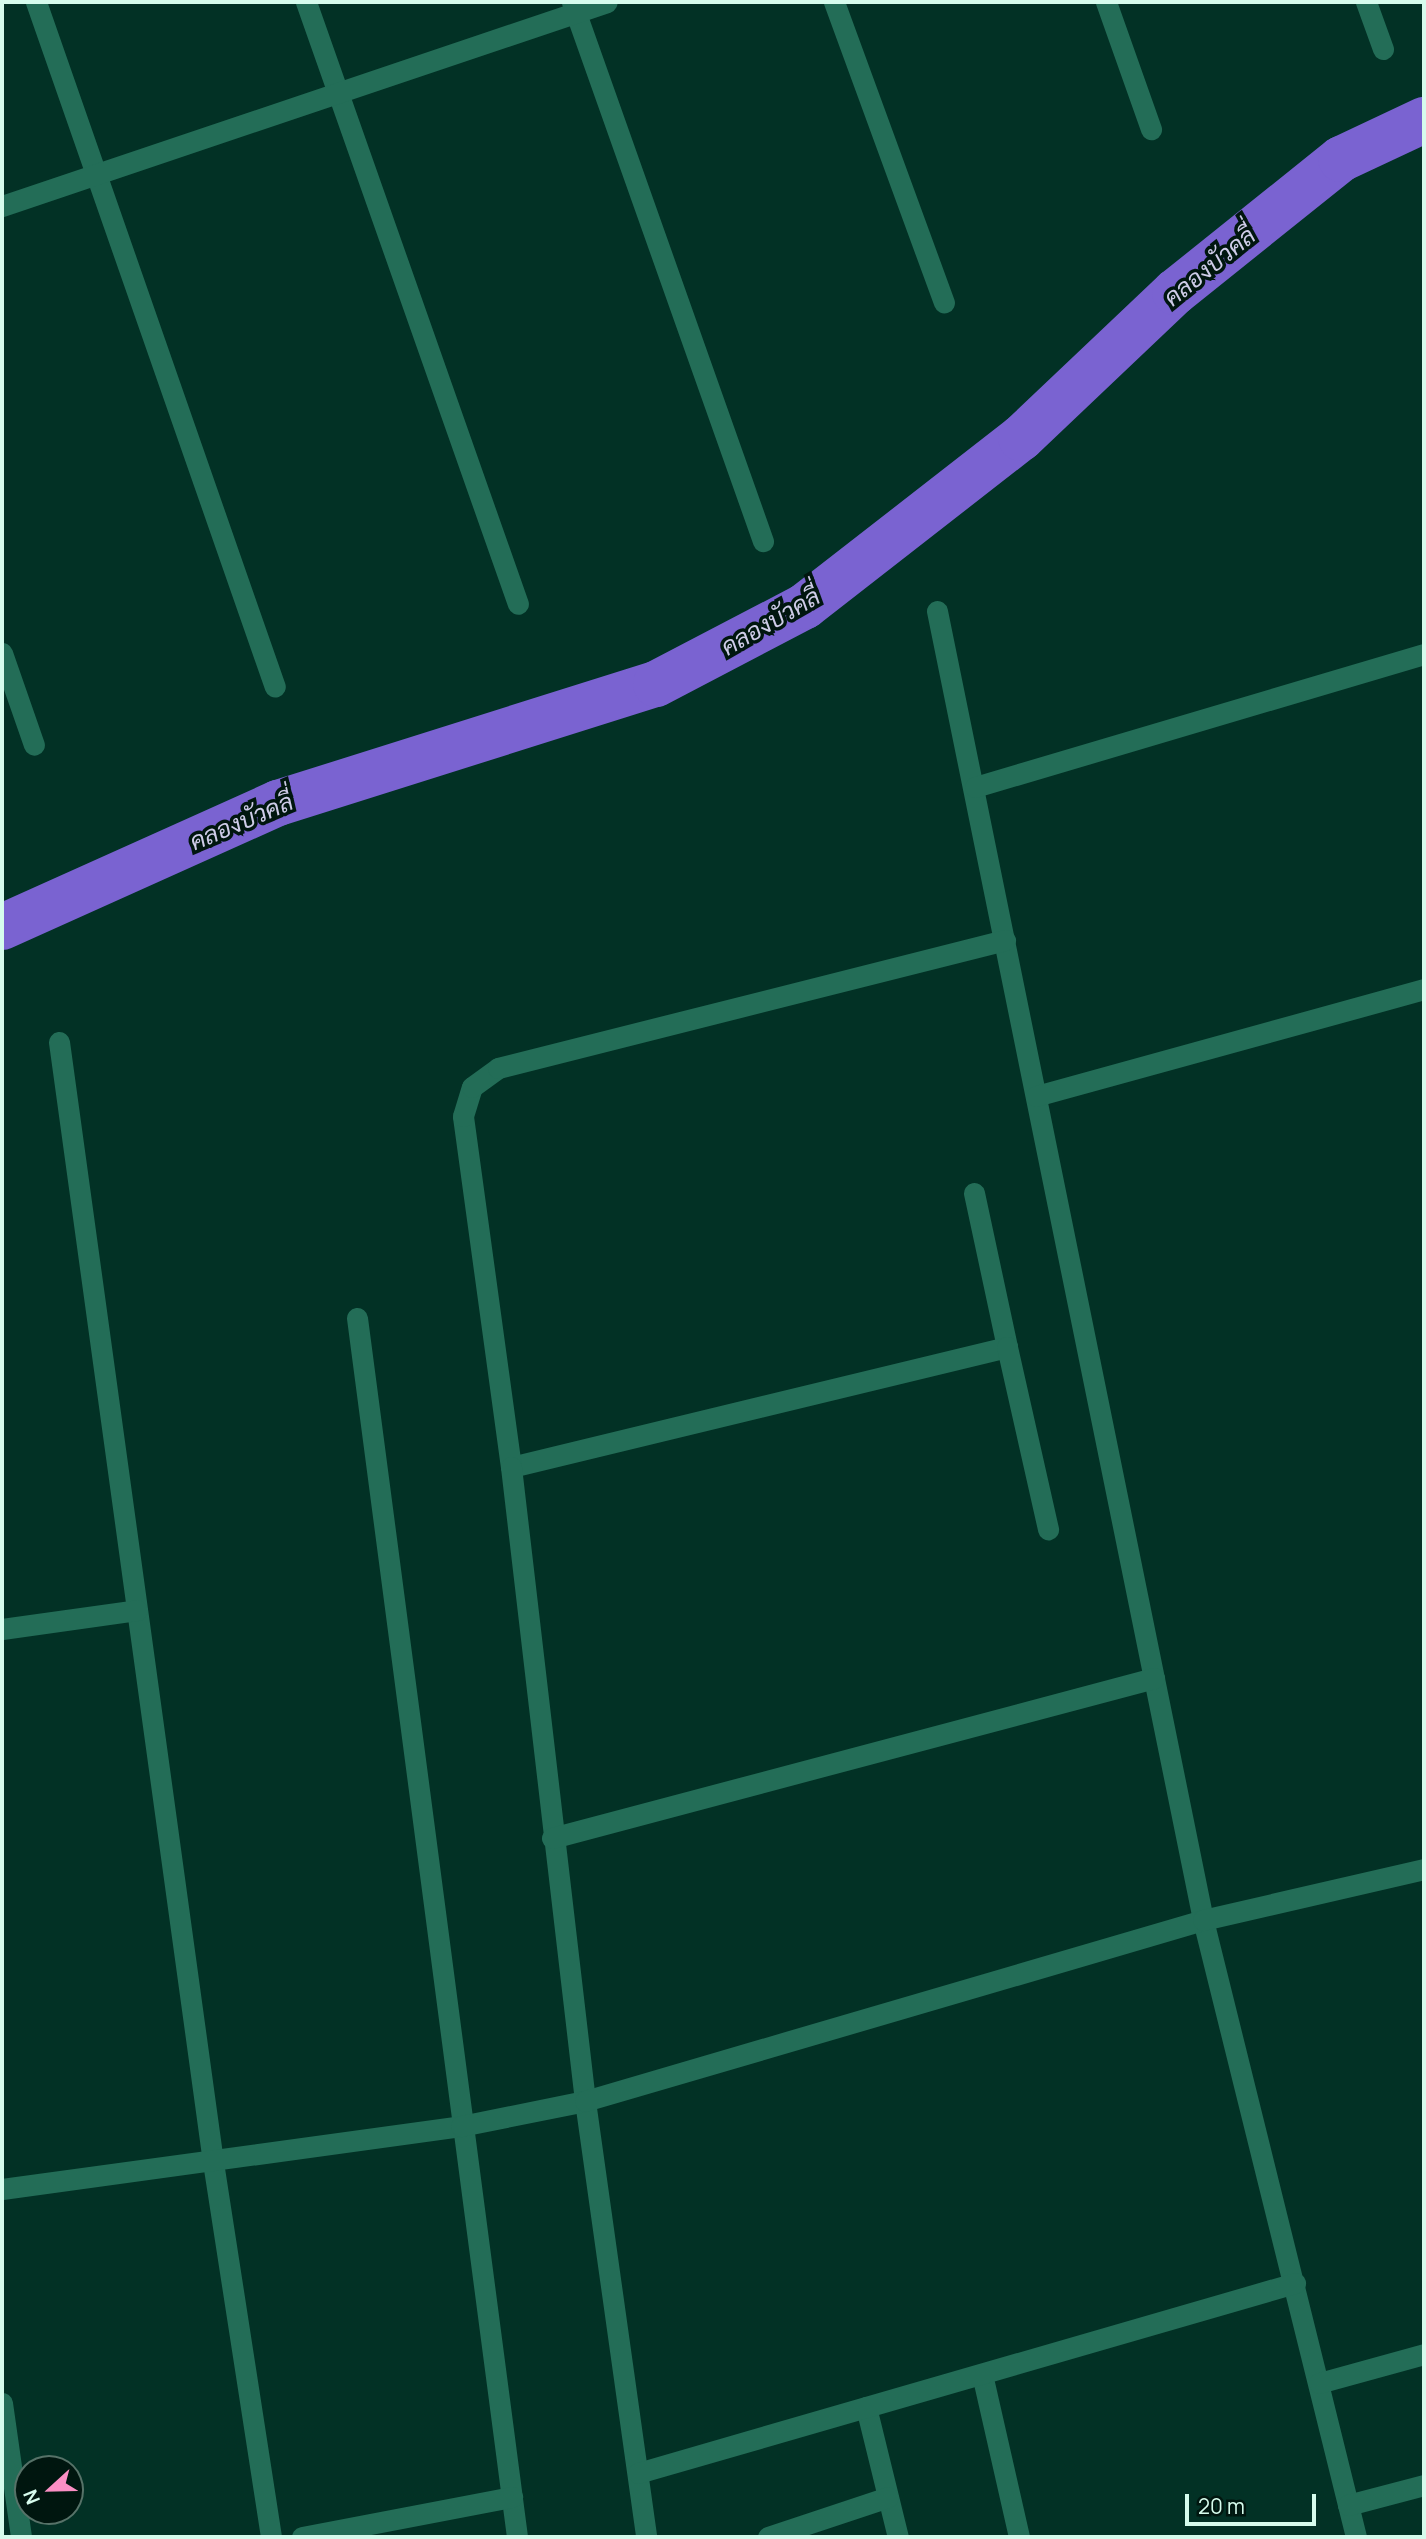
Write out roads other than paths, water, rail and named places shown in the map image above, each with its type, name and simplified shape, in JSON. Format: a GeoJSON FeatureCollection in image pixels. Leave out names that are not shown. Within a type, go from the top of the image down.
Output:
{"type":"FeatureCollection","features":[{"type":"Feature","properties":{"kind":"street"},"geometry":{"type":"LineString","coordinates":[[36,2],[275,687]]}},
{"type":"Feature","properties":{"kind":"street"},"geometry":{"type":"LineString","coordinates":[[306,2],[518,604]]}},
{"type":"Feature","properties":{"kind":"street"},"geometry":{"type":"LineString","coordinates":[[2,206],[337,92],[574,7],[607,2]]}},
{"type":"Feature","properties":{"kind":"street"},"geometry":{"type":"LineString","coordinates":[[834,2],[944,302]]}},
{"type":"Feature","properties":{"kind":"street"},"geometry":{"type":"LineString","coordinates":[[1107,2],[1151,129]]}},
{"type":"Feature","properties":{"kind":"street"},"geometry":{"type":"LineString","coordinates":[[1366,2],[1383,49]]}},
{"type":"Feature","properties":{"kind":"street"},"geometry":{"type":"LineString","coordinates":[[574,7],[763,541]]}},
{"type":"Feature","properties":{"kind":"street"},"geometry":{"type":"LineString","coordinates":[[936,611],[975,787],[1203,1920],[1356,2537]]}},
{"type":"Feature","properties":{"kind":"street"},"geometry":{"type":"LineString","coordinates":[[2,653],[34,745]]}},
{"type":"Feature","properties":{"kind":"street"},"geometry":{"type":"LineString","coordinates":[[975,787],[1424,654]]}},
{"type":"Feature","properties":{"kind":"street"},"geometry":{"type":"LineString","coordinates":[[646,2537],[585,2101],[552,1838],[511,1467],[463,1116],[472,1087],[498,1068],[1005,940]]}},
{"type":"Feature","properties":{"kind":"street"},"geometry":{"type":"LineString","coordinates":[[1036,1096],[1424,989]]}},
{"type":"Feature","properties":{"kind":"street"},"geometry":{"type":"LineString","coordinates":[[59,1042],[213,2162],[271,2537]]}},
{"type":"Feature","properties":{"kind":"street"},"geometry":{"type":"LineString","coordinates":[[974,1193],[1048,1528]]}},
{"type":"Feature","properties":{"kind":"street"},"geometry":{"type":"LineString","coordinates":[[357,1318],[517,2537]]}},
{"type":"Feature","properties":{"kind":"street"},"geometry":{"type":"LineString","coordinates":[[511,1467],[1007,1347]]}},
{"type":"Feature","properties":{"kind":"street"},"geometry":{"type":"LineString","coordinates":[[2,1629],[137,1610]]}},
{"type":"Feature","properties":{"kind":"street"},"geometry":{"type":"LineString","coordinates":[[552,1838],[1154,1678]]}},
{"type":"Feature","properties":{"kind":"street"},"geometry":{"type":"LineString","coordinates":[[2,2189],[461,2126],[585,2101],[1203,1920],[1424,1869]]}},
{"type":"Feature","properties":{"kind":"street"},"geometry":{"type":"LineString","coordinates":[[638,2473],[1295,2283]]}},
{"type":"Feature","properties":{"kind":"street"},"geometry":{"type":"LineString","coordinates":[[1319,2383],[1424,2354]]}},
{"type":"Feature","properties":{"kind":"street"},"geometry":{"type":"LineString","coordinates":[[982,2374],[1018,2537]]}},
{"type":"Feature","properties":{"kind":"street"},"geometry":{"type":"LineString","coordinates":[[2,2403],[20,2537]]}},
{"type":"Feature","properties":{"kind":"street"},"geometry":{"type":"LineString","coordinates":[[866,2407],[898,2537]]}},
{"type":"Feature","properties":{"kind":"street"},"geometry":{"type":"LineString","coordinates":[[1349,2505],[1424,2486]]}},
{"type":"Feature","properties":{"kind":"street"},"geometry":{"type":"LineString","coordinates":[[302,2537],[512,2497]]}},
{"type":"Feature","properties":{"kind":"street"},"geometry":{"type":"LineString","coordinates":[[768,2537],[888,2497]]}},
{"type":"Feature","properties":{"kind":"waterway","name":"คลองบัวคลี่"},"geometry":{"type":"LineString","coordinates":[[2,927],[278,803],[656,684],[805,606],[1021,438],[1175,292],[1341,159],[1424,120]]}}]}
